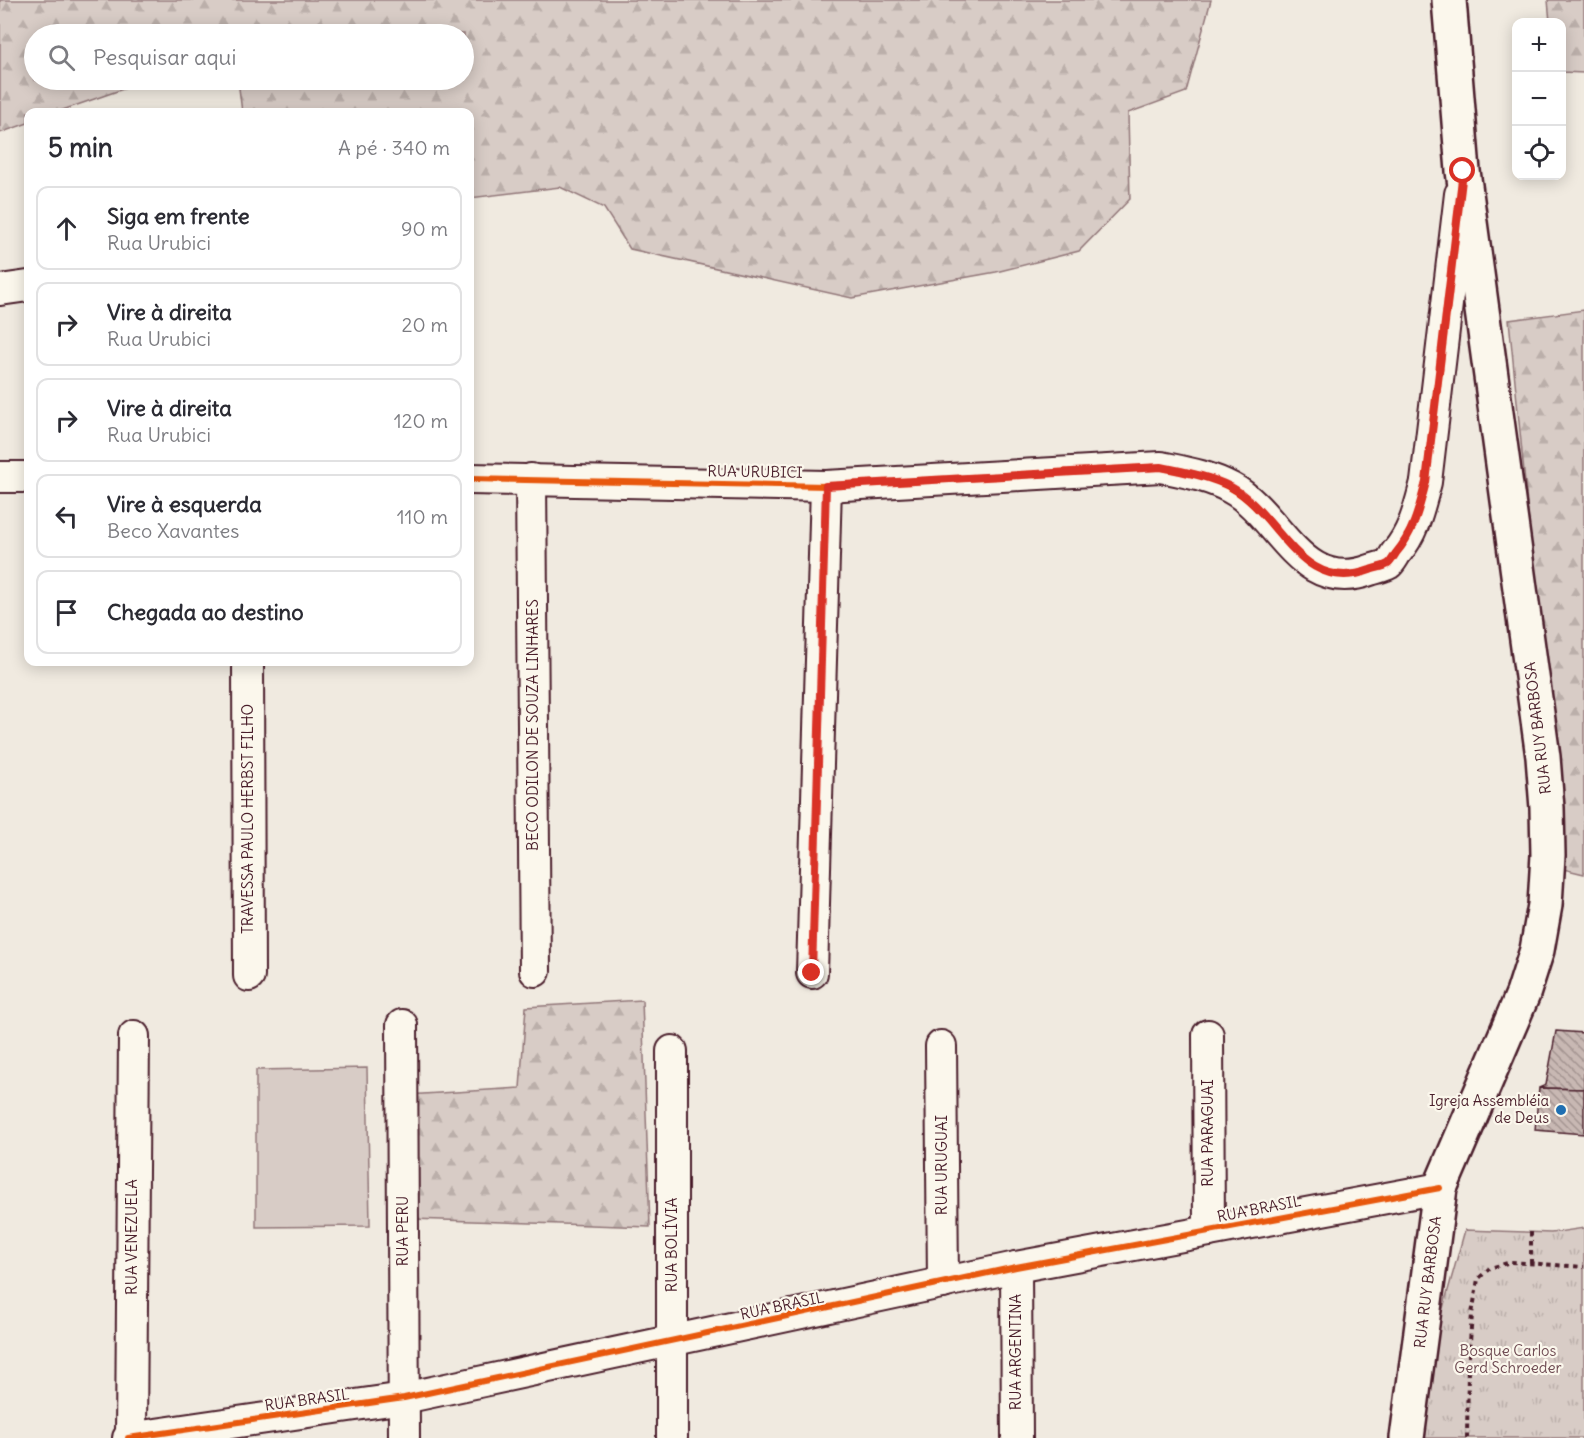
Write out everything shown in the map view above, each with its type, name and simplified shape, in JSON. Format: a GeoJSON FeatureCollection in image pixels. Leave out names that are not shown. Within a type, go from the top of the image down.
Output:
{"type":"FeatureCollection","features":[{"type":"Feature","properties":{"kind":"main road","name":"RUA RUY BARBOSA"},"geometry":{"type":"LineString","coordinates":[[1407,1438],[1440,1188],[1523,994],[1537,950],[1543,916],[1548,855],[1543,757],[1463,171],[1449,0]]}},
{"type":"Feature","properties":{"kind":"street","name":"RUA URUBICI"},"geometry":{"type":"LineString","coordinates":[[474,479],[826,486],[1161,467],[1202,475],[1232,488],[1258,509],[1277,534],[1302,557],[1324,572],[1354,576],[1388,564],[1407,540],[1418,513],[1426,482],[1463,171]]}},
{"type":"Feature","properties":{"kind":"street"},"geometry":{"type":"LineString","coordinates":[[0,290],[24,287]]}},
{"type":"Feature","properties":{"kind":"street"},"geometry":{"type":"LineString","coordinates":[[0,477],[24,477]]}},
{"type":"Feature","properties":{"kind":"street","name":"BECO ODILON DE SOUZA LINHARES"},"geometry":{"type":"LineString","coordinates":[[531,479],[535,971]]}},
{"type":"Feature","properties":{"kind":"street"},"geometry":{"type":"LineString","coordinates":[[812,973],[826,486]]}},
{"type":"Feature","properties":{"kind":"street","name":"TRAVESSA PAULO HERBST FILHO"},"geometry":{"type":"LineString","coordinates":[[248,666],[249,976]]}},
{"type":"Feature","properties":{"kind":"street","name":"RUA PERU"},"geometry":{"type":"LineString","coordinates":[[402,1024],[404,1438]]}},
{"type":"Feature","properties":{"kind":"street","name":"RUA PARAGUAI"},"geometry":{"type":"LineString","coordinates":[[1208,1035],[1209,1231]]}},
{"type":"Feature","properties":{"kind":"street","name":"RUA VENEZUELA"},"geometry":{"type":"LineString","coordinates":[[130,1438],[134,1036]]}},
{"type":"Feature","properties":{"kind":"street","name":"RUA URUGUAI"},"geometry":{"type":"LineString","coordinates":[[941,1046],[943,1283]]}},
{"type":"Feature","properties":{"kind":"street","name":"RUA BOLÍVIA"},"geometry":{"type":"LineString","coordinates":[[672,1051],[672,1438]]}},
{"type":"Feature","properties":{"kind":"street","name":"RUA BRASIL"},"geometry":{"type":"LineString","coordinates":[[130,1438],[404,1398],[1016,1267],[1440,1188]]}},
{"type":"Feature","properties":{"kind":"street","name":"RUA ARGENTINA"},"geometry":{"type":"LineString","coordinates":[[1016,1267],[1017,1438]]}},
{"type":"Feature","properties":{"kind":"path"},"geometry":{"type":"LineString","coordinates":[[1531,1232],[1531,1263]]}},
{"type":"Feature","properties":{"kind":"path"},"geometry":{"type":"LineString","coordinates":[[1467,1438],[1468,1370],[1472,1314],[1478,1278],[1490,1268],[1511,1262],[1584,1267]]}},
{"type":"Feature","properties":{"kind":"green space"},"geometry":{"type":"Polygon","coordinates":[[[0,0],[1211,0],[1186,92],[1128,113],[1130,199],[1079,251],[996,272],[852,298],[630,249],[604,208],[560,187],[474,198],[474,108],[242,108],[239,90],[474,90],[474,24],[24,24],[24,90],[120,90],[68,108],[24,108],[24,124],[0,133],[0,0]]]}},
{"type":"Feature","properties":{"kind":"green space"},"geometry":{"type":"Polygon","coordinates":[[[1548,0],[1584,0],[1584,73],[1566,72],[1566,18],[1550,18],[1548,0]]]}},
{"type":"Feature","properties":{"kind":"green space"},"geometry":{"type":"Polygon","coordinates":[[[1584,310],[1584,874],[1563,869],[1509,320],[1584,310]]]}},
{"type":"Feature","properties":{"kind":"green space"},"geometry":{"type":"Polygon","coordinates":[[[642,1000],[650,1227],[412,1219],[407,1095],[520,1088],[526,1007],[642,1000]]]}},
{"type":"Feature","properties":{"kind":"green space"},"geometry":{"type":"Polygon","coordinates":[[[367,1068],[370,1226],[256,1227],[256,1070],[367,1068]]]}},
{"type":"Feature","properties":{"kind":"green space","name":"Bosque Carlos Gerd Schroeder"},"geometry":{"type":"Polygon","coordinates":[[[1584,1228],[1584,1438],[1413,1438],[1422,1383],[1465,1230],[1551,1233],[1584,1228]]]}},
{"type":"Feature","properties":{"kind":"building"},"geometry":{"type":"Polygon","coordinates":[[[1556,1031],[1584,1033],[1584,1089],[1539,1088],[1546,1085],[1556,1031]]]}},
{"type":"Feature","properties":{"kind":"building","name":"Igreja Assembléia de Deus"},"geometry":{"type":"Polygon","coordinates":[[[1539,1088],[1584,1089],[1584,1134],[1535,1130],[1539,1088]]]}},
{"type":"Feature","properties":{"kind":"cycle path"},"geometry":{"type":"LineString","coordinates":[[474,479],[826,486],[1161,467],[1206,477],[1231,488],[1264,515],[1308,562],[1326,572],[1346,575],[1381,567],[1390,562],[1407,537],[1426,482],[1463,171]]}},
{"type":"Feature","properties":{"kind":"cycle path"},"geometry":{"type":"LineString","coordinates":[[128,1438],[404,1398],[1016,1267],[1440,1188]]}},
{"type":"Feature","properties":{"kind":"place","name":"Igreja Assembléia de Deus"},"geometry":{"type":"Point","coordinates":[1561,1110]}},
{"type":"Feature","properties":{"kind":"route"},"geometry":{"type":"LineString","coordinates":[[812,973],[826,486],[1161,467],[1202,475],[1232,488],[1258,509],[1277,534],[1302,557],[1324,572],[1354,576],[1388,564],[1407,540],[1418,513],[1426,482],[1463,171]]}}]}
